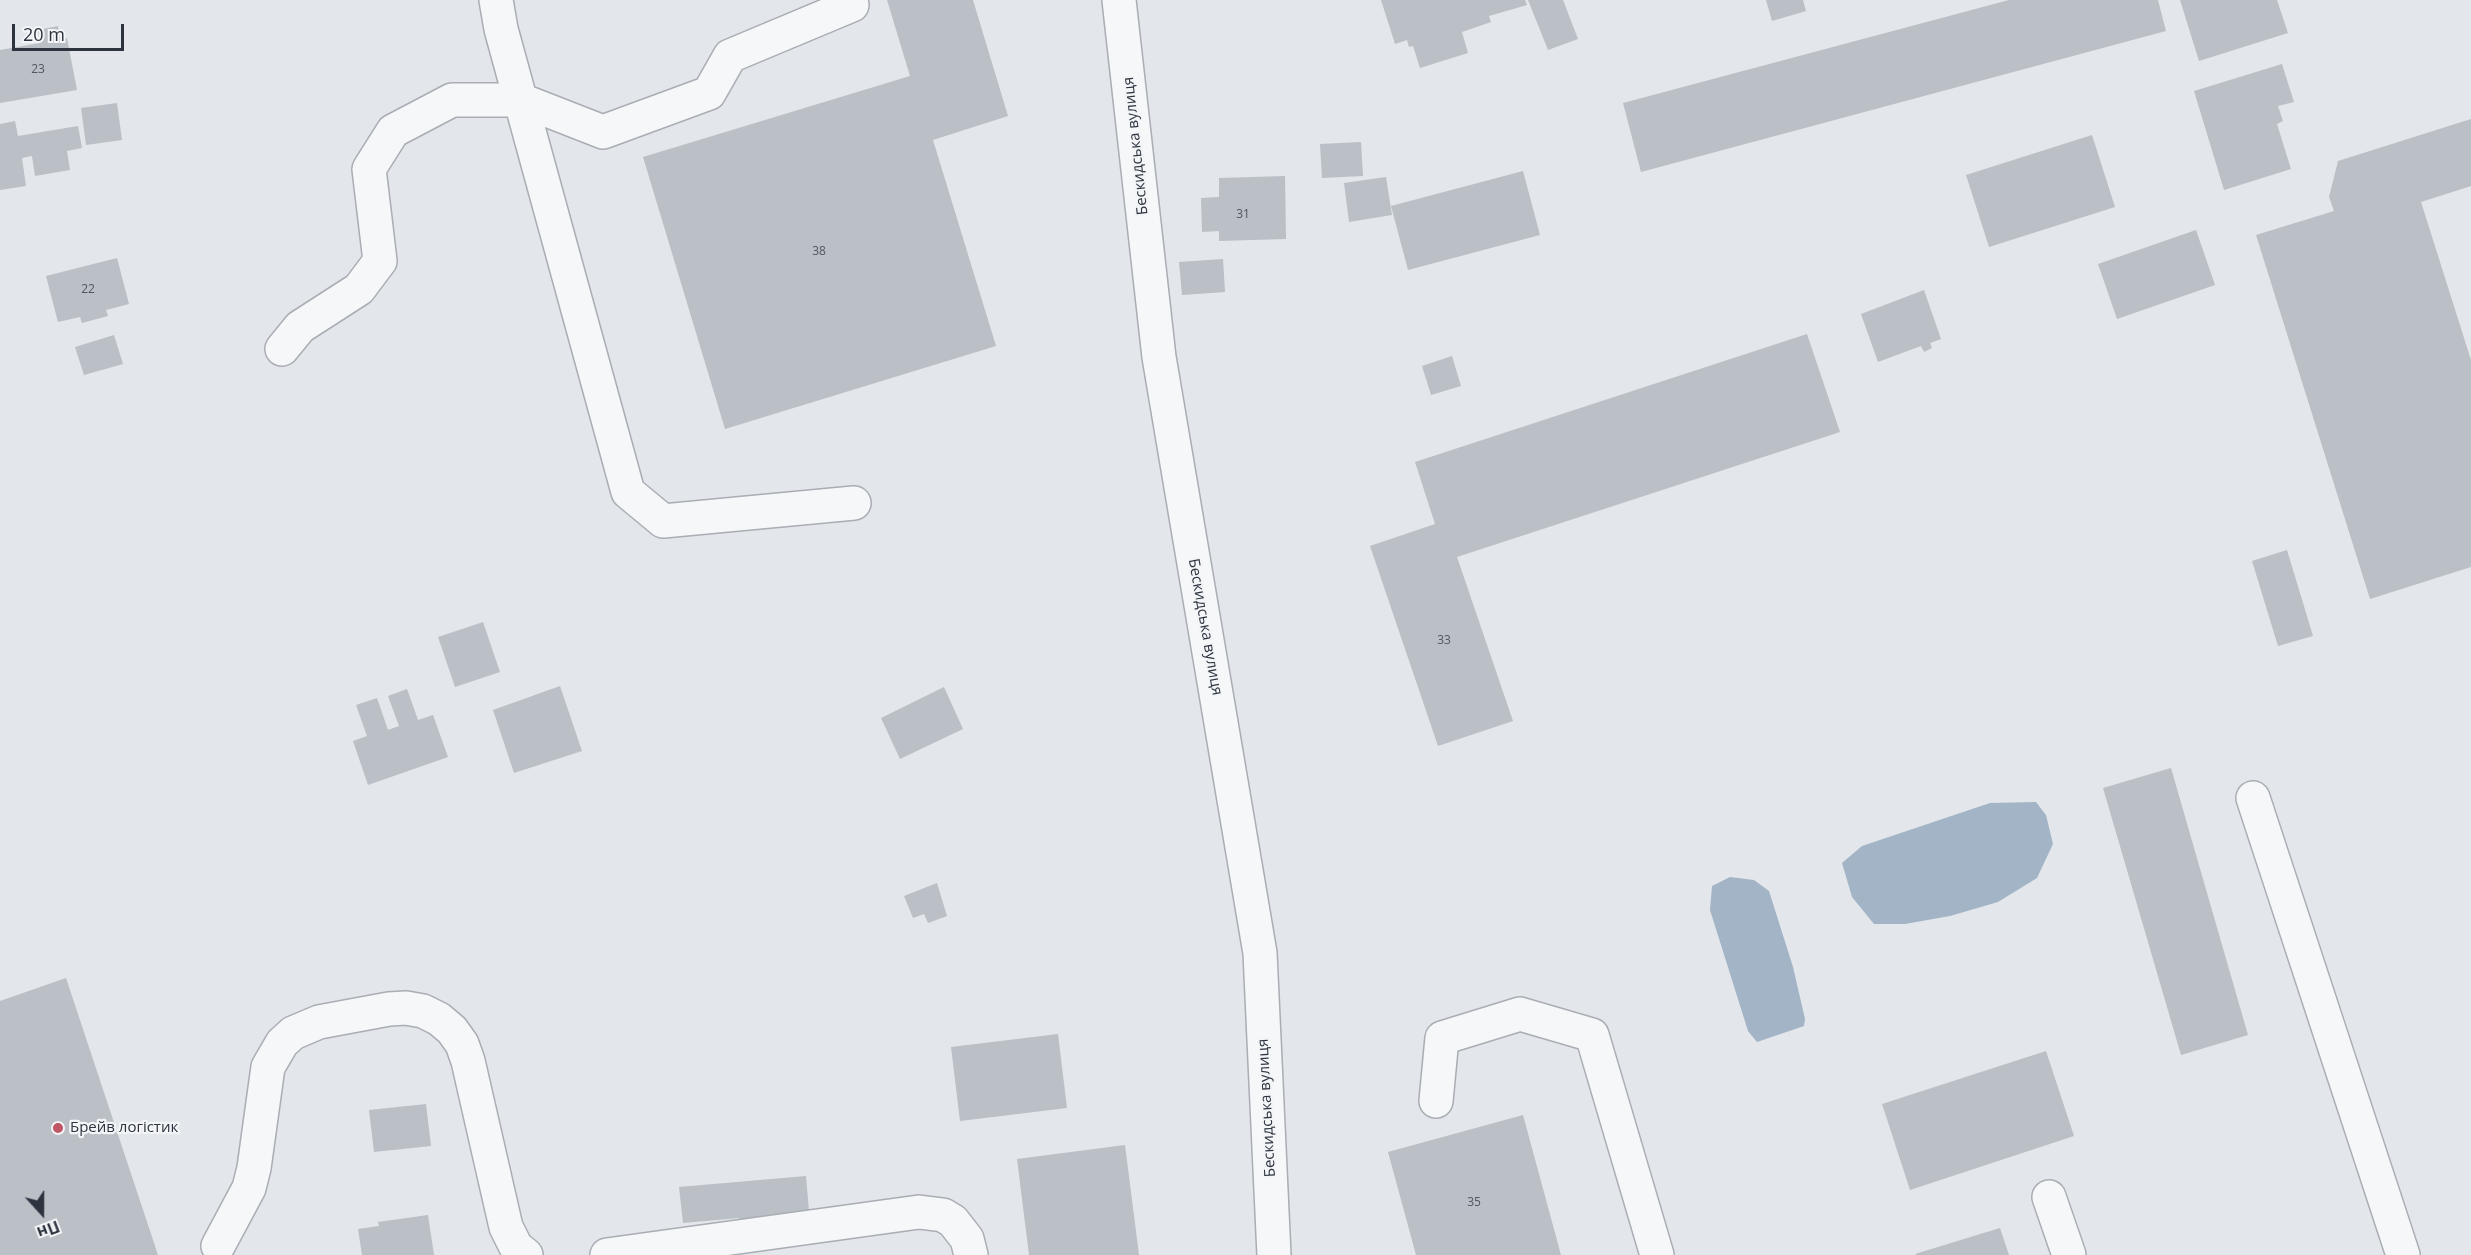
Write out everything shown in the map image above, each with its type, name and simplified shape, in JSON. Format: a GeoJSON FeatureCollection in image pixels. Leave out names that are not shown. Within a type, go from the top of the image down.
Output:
{"type":"FeatureCollection","features":[{"type":"Feature","properties":{"kind":"street"},"geometry":{"type":"LineString","coordinates":[[496,0],[501,29],[628,492],[663,521],[854,503]]}},
{"type":"Feature","properties":{"kind":"street","name":"Бескидська вулиця"},"geometry":{"type":"LineString","coordinates":[[1119,0],[1160,357],[1260,953],[1274,1255]]}},
{"type":"Feature","properties":{"kind":"street"},"geometry":{"type":"LineString","coordinates":[[282,348],[300,327],[359,289],[380,261],[369,169],[393,131],[453,100],[521,100],[603,132],[710,93],[730,56],[852,5]]}},
{"type":"Feature","properties":{"kind":"street"},"geometry":{"type":"LineString","coordinates":[[2253,798],[2403,1255]]}},
{"type":"Feature","properties":{"kind":"street"},"geometry":{"type":"LineString","coordinates":[[218,1246],[249,1188],[254,1168],[268,1067],[282,1043],[293,1034],[319,1022],[406,1008],[423,1011],[439,1018],[462,1044],[468,1060],[506,1227],[517,1252]]}},
{"type":"Feature","properties":{"kind":"street"},"geometry":{"type":"LineString","coordinates":[[1436,1101],[1442,1038],[1520,1014],[1592,1035],[1657,1255]]}},
{"type":"Feature","properties":{"kind":"street"},"geometry":{"type":"LineString","coordinates":[[2049,1197],[2069,1255]]}},
{"type":"Feature","properties":{"kind":"street"},"geometry":{"type":"LineString","coordinates":[[607,1255],[919,1212],[943,1215],[953,1221],[967,1239],[971,1255]]}},
{"type":"Feature","properties":{"kind":"water"},"geometry":{"type":"Polygon","coordinates":[[[2036,802],[2046,815],[2053,844],[2037,878],[1998,902],[1950,916],[1905,924],[1874,924],[1852,897],[1842,863],[1862,846],[1990,803],[2036,802]]]}},
{"type":"Feature","properties":{"kind":"water"},"geometry":{"type":"Polygon","coordinates":[[[1730,877],[1754,880],[1769,891],[1793,967],[1805,1019],[1804,1026],[1757,1042],[1748,1031],[1710,910],[1712,886],[1730,877]]]}},
{"type":"Feature","properties":{"kind":"building"},"geometry":{"type":"Polygon","coordinates":[[[887,0],[973,0],[1008,116],[933,140],[996,346],[725,429],[643,157],[910,76],[887,0]]]}},
{"type":"Feature","properties":{"kind":"building"},"geometry":{"type":"Polygon","coordinates":[[[1381,0],[1525,0],[1527,5],[1489,16],[1491,22],[1462,32],[1468,53],[1420,68],[1413,46],[1409,47],[1407,40],[1395,44],[1381,0]]]}},
{"type":"Feature","properties":{"kind":"building"},"geometry":{"type":"Polygon","coordinates":[[[1528,0],[1563,0],[1578,39],[1548,50],[1528,0]]]}},
{"type":"Feature","properties":{"kind":"building"},"geometry":{"type":"Polygon","coordinates":[[[1766,0],[1803,0],[1806,11],[1772,21],[1766,0]]]}},
{"type":"Feature","properties":{"kind":"building"},"geometry":{"type":"Polygon","coordinates":[[[2009,0],[2158,0],[2166,31],[1641,172],[1623,103],[2009,0]]]}},
{"type":"Feature","properties":{"kind":"building"},"geometry":{"type":"Polygon","coordinates":[[[2180,0],[2277,0],[2288,33],[2199,61],[2180,0]]]}},
{"type":"Feature","properties":{"kind":"building"},"geometry":{"type":"Polygon","coordinates":[[[58,26],[60,39],[67,38],[77,90],[0,103],[0,50],[40,43],[38,30],[58,26]]]}},
{"type":"Feature","properties":{"kind":"building"},"geometry":{"type":"Polygon","coordinates":[[[2282,64],[2294,102],[2278,106],[2283,121],[2277,124],[2291,169],[2224,190],[2194,91],[2282,64]]]}},
{"type":"Feature","properties":{"kind":"building"},"geometry":{"type":"Polygon","coordinates":[[[117,103],[122,140],[86,145],[81,108],[117,103]]]}},
{"type":"Feature","properties":{"kind":"building"},"geometry":{"type":"Polygon","coordinates":[[[2471,119],[2471,186],[2421,202],[2471,360],[2471,567],[2370,599],[2256,235],[2334,211],[2329,197],[2338,161],[2471,119]]]}},
{"type":"Feature","properties":{"kind":"building"},"geometry":{"type":"Polygon","coordinates":[[[15,121],[18,136],[78,126],[82,148],[67,151],[70,170],[35,176],[32,156],[22,158],[26,186],[0,190],[0,124],[15,121]]]}},
{"type":"Feature","properties":{"kind":"building"},"geometry":{"type":"Polygon","coordinates":[[[2092,135],[2115,207],[1989,247],[1966,175],[2092,135]]]}},
{"type":"Feature","properties":{"kind":"building"},"geometry":{"type":"Polygon","coordinates":[[[1361,142],[1363,176],[1322,178],[1320,144],[1361,142]]]}},
{"type":"Feature","properties":{"kind":"building"},"geometry":{"type":"Polygon","coordinates":[[[1523,171],[1540,235],[1408,270],[1391,206],[1523,171]]]}},
{"type":"Feature","properties":{"kind":"building"},"geometry":{"type":"Polygon","coordinates":[[[1285,176],[1286,239],[1219,241],[1219,231],[1202,232],[1201,198],[1219,197],[1219,178],[1285,176]]]}},
{"type":"Feature","properties":{"kind":"building"},"geometry":{"type":"Polygon","coordinates":[[[1386,177],[1392,215],[1349,222],[1344,183],[1386,177]]]}},
{"type":"Feature","properties":{"kind":"building"},"geometry":{"type":"Polygon","coordinates":[[[2196,230],[2215,285],[2117,319],[2098,264],[2196,230]]]}},
{"type":"Feature","properties":{"kind":"building"},"geometry":{"type":"Polygon","coordinates":[[[117,258],[129,304],[106,310],[108,316],[82,323],[80,317],[58,322],[46,276],[117,258]]]}},
{"type":"Feature","properties":{"kind":"building"},"geometry":{"type":"Polygon","coordinates":[[[1223,259],[1225,292],[1182,295],[1179,262],[1223,259]]]}},
{"type":"Feature","properties":{"kind":"building"},"geometry":{"type":"Polygon","coordinates":[[[1924,290],[1941,339],[1930,343],[1932,348],[1924,352],[1921,346],[1878,362],[1861,314],[1924,290]]]}},
{"type":"Feature","properties":{"kind":"building"},"geometry":{"type":"Polygon","coordinates":[[[1807,334],[1840,432],[1457,557],[1513,721],[1438,746],[1370,546],[1435,524],[1415,462],[1807,334]]]}},
{"type":"Feature","properties":{"kind":"building"},"geometry":{"type":"Polygon","coordinates":[[[114,335],[123,364],[84,375],[75,347],[114,335]]]}},
{"type":"Feature","properties":{"kind":"building"},"geometry":{"type":"Polygon","coordinates":[[[1452,356],[1461,386],[1431,395],[1422,366],[1452,356]]]}},
{"type":"Feature","properties":{"kind":"building"},"geometry":{"type":"Polygon","coordinates":[[[2287,550],[2313,636],[2278,646],[2252,561],[2287,550]]]}},
{"type":"Feature","properties":{"kind":"building"},"geometry":{"type":"Polygon","coordinates":[[[483,622],[500,672],[455,687],[438,637],[483,622]]]}},
{"type":"Feature","properties":{"kind":"building"},"geometry":{"type":"Polygon","coordinates":[[[560,686],[582,751],[514,773],[493,710],[560,686]]]}},
{"type":"Feature","properties":{"kind":"building"},"geometry":{"type":"Polygon","coordinates":[[[944,687],[963,729],[900,759],[881,718],[944,687]]]}},
{"type":"Feature","properties":{"kind":"building"},"geometry":{"type":"Polygon","coordinates":[[[407,689],[418,720],[433,715],[448,757],[368,785],[353,741],[367,736],[356,705],[377,698],[388,730],[399,726],[388,696],[407,689]]]}},
{"type":"Feature","properties":{"kind":"building"},"geometry":{"type":"Polygon","coordinates":[[[2171,768],[2248,1035],[2181,1055],[2103,788],[2171,768]]]}},
{"type":"Feature","properties":{"kind":"building"},"geometry":{"type":"Polygon","coordinates":[[[937,883],[947,916],[928,923],[924,914],[913,918],[904,896],[937,883]]]}},
{"type":"Feature","properties":{"kind":"building","name":"Брейв логістик"},"geometry":{"type":"Polygon","coordinates":[[[66,978],[158,1255],[0,1255],[0,1001],[66,978]]]}},
{"type":"Feature","properties":{"kind":"building"},"geometry":{"type":"Polygon","coordinates":[[[1058,1034],[1067,1108],[960,1121],[951,1047],[1058,1034]]]}},
{"type":"Feature","properties":{"kind":"building"},"geometry":{"type":"Polygon","coordinates":[[[2046,1051],[2074,1136],[1910,1190],[1882,1104],[2046,1051]]]}},
{"type":"Feature","properties":{"kind":"building"},"geometry":{"type":"Polygon","coordinates":[[[426,1104],[431,1146],[374,1152],[369,1110],[426,1104]]]}},
{"type":"Feature","properties":{"kind":"building"},"geometry":{"type":"Polygon","coordinates":[[[1523,1115],[1561,1255],[1416,1255],[1388,1152],[1523,1115]]]}},
{"type":"Feature","properties":{"kind":"building"},"geometry":{"type":"Polygon","coordinates":[[[1125,1145],[1139,1255],[1029,1255],[1017,1159],[1125,1145]]]}},
{"type":"Feature","properties":{"kind":"building"},"geometry":{"type":"Polygon","coordinates":[[[806,1176],[809,1211],[768,1215],[768,1219],[740,1222],[739,1218],[683,1223],[679,1187],[806,1176]]]}},
{"type":"Feature","properties":{"kind":"building"},"geometry":{"type":"Polygon","coordinates":[[[428,1215],[434,1255],[362,1255],[358,1229],[379,1226],[378,1222],[428,1215]]]}},
{"type":"Feature","properties":{"kind":"building"},"geometry":{"type":"Polygon","coordinates":[[[2000,1228],[2009,1255],[1915,1254],[2000,1228]]]}},
{"type":"Feature","properties":{"kind":"place","name":"Брейв логістик"},"geometry":{"type":"Point","coordinates":[58,1128]}}]}
